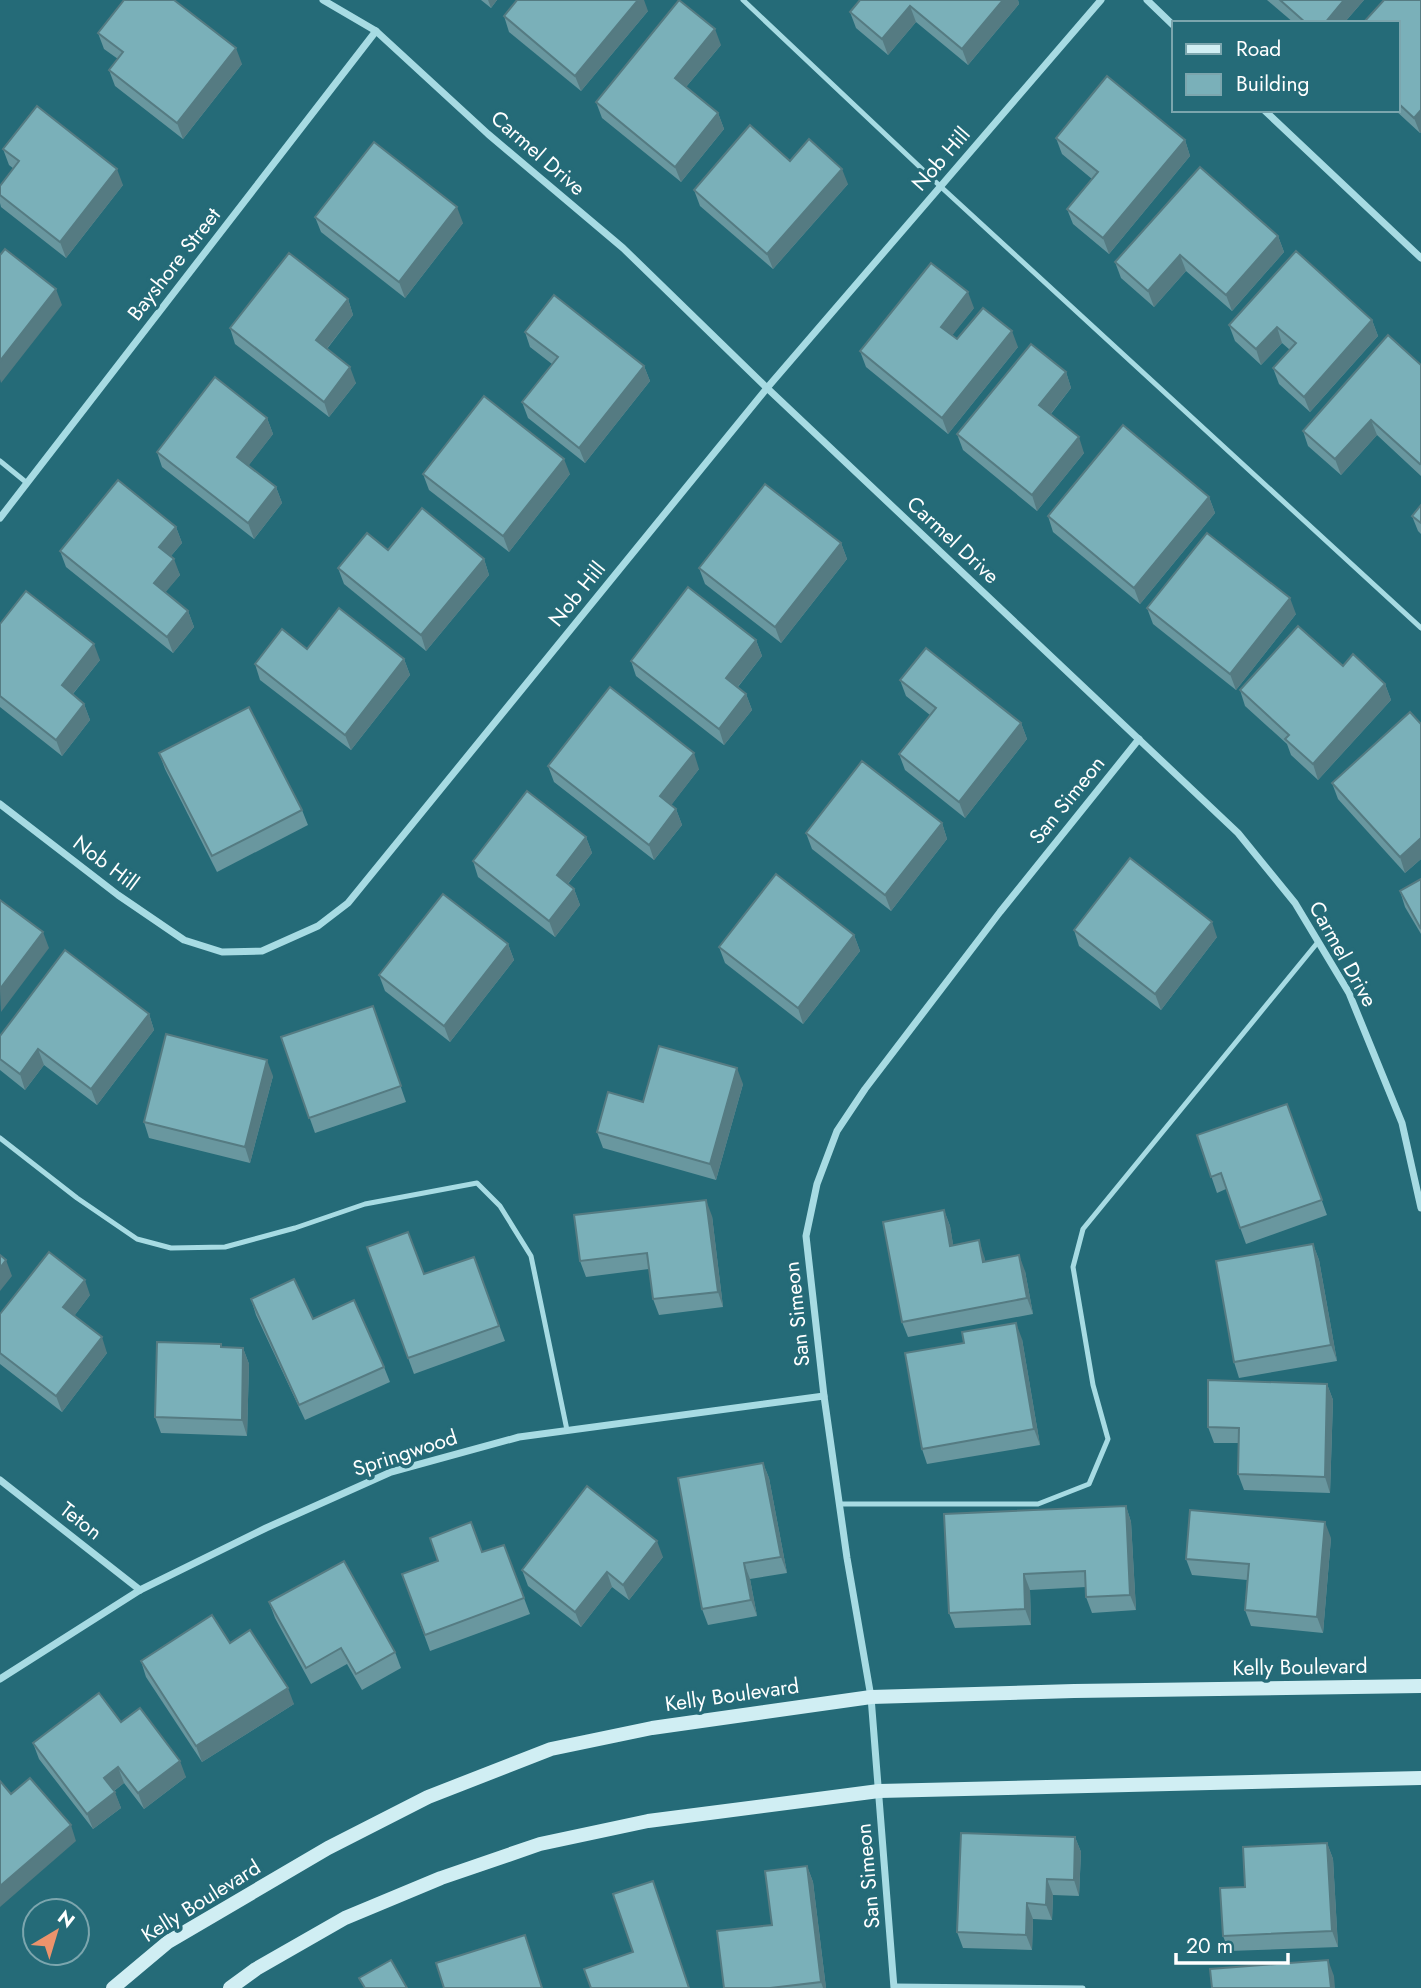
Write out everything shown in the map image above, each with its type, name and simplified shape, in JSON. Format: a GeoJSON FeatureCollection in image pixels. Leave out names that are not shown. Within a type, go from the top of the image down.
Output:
{"type":"FeatureCollection","features":[{"type":"Feature","properties":{"kind":"main road","name":"Kelly Boulevard"},"geometry":{"type":"LineString","coordinates":[[113,1988],[168,1942],[328,1848],[428,1797],[539,1754],[652,1728],[871,1697],[1421,1686]]}},
{"type":"Feature","properties":{"kind":"main road"},"geometry":{"type":"LineString","coordinates":[[229,1988],[256,1969],[345,1918],[441,1878],[540,1844],[648,1821],[879,1791],[1421,1778]]}},
{"type":"Feature","properties":{"kind":"street","name":"Carmel Drive"},"geometry":{"type":"LineString","coordinates":[[323,0],[376,31],[488,134],[623,248],[767,388],[1238,833],[1295,903],[1349,993],[1402,1123],[1421,1208]]}},
{"type":"Feature","properties":{"kind":"street","name":"Nob Hill"},"geometry":{"type":"LineString","coordinates":[[0,804],[118,895],[184,940],[222,953],[262,951],[318,926],[348,903],[767,388],[1101,0]]}},
{"type":"Feature","properties":{"kind":"street"},"geometry":{"type":"LineString","coordinates":[[1147,0],[1172,24]]}},
{"type":"Feature","properties":{"kind":"street","name":"Bayshore Street"},"geometry":{"type":"LineString","coordinates":[[0,518],[376,31]]}},
{"type":"Feature","properties":{"kind":"street"},"geometry":{"type":"LineString","coordinates":[[1266,112],[1421,258]]}},
{"type":"Feature","properties":{"kind":"street","name":"San Simeon"},"geometry":{"type":"LineString","coordinates":[[894,1987],[871,1697],[839,1504],[806,1236],[817,1184],[837,1131],[1000,912],[1139,739]]}},
{"type":"Feature","properties":{"kind":"street","name":"Springwood"},"geometry":{"type":"LineString","coordinates":[[0,1679],[140,1590],[266,1528],[391,1472],[519,1437],[824,1396]]}},
{"type":"Feature","properties":{"kind":"street","name":"Teton"},"geometry":{"type":"LineString","coordinates":[[0,1480],[140,1590]]}},
{"type":"Feature","properties":{"kind":"lane"},"geometry":{"type":"LineString","coordinates":[[743,0],[940,186],[1421,628]]}},
{"type":"Feature","properties":{"kind":"lane"},"geometry":{"type":"LineString","coordinates":[[0,461],[27,482]]}},
{"type":"Feature","properties":{"kind":"lane"},"geometry":{"type":"LineString","coordinates":[[839,1504],[1038,1504],[1089,1483],[1108,1439],[1093,1385],[1073,1267],[1083,1229],[1318,942]]}},
{"type":"Feature","properties":{"kind":"lane"},"geometry":{"type":"LineString","coordinates":[[0,1138],[77,1198],[137,1239],[171,1248],[225,1247],[295,1228],[365,1204],[477,1183],[500,1206],[531,1256],[567,1430]]}},
{"type":"Feature","properties":{"kind":"lane"},"geometry":{"type":"LineString","coordinates":[[894,1987],[1083,1988]]}},
{"type":"Feature","properties":{"kind":"building"},"geometry":{"type":"Polygon","coordinates":[[[124,0],[174,0],[236,48],[177,123],[109,70],[123,52],[98,33],[124,0]]]}},
{"type":"Feature","properties":{"kind":"building"},"geometry":{"type":"Polygon","coordinates":[[[517,0],[638,0],[575,76],[504,16],[517,0]]]}},
{"type":"Feature","properties":{"kind":"building"},"geometry":{"type":"Polygon","coordinates":[[[679,0],[715,29],[675,78],[718,113],[675,167],[596,102],[679,0]]]}},
{"type":"Feature","properties":{"kind":"building"},"geometry":{"type":"Polygon","coordinates":[[[860,0],[1003,0],[962,49],[910,6],[882,39],[850,12],[860,0]]]}},
{"type":"Feature","properties":{"kind":"building"},"geometry":{"type":"Polygon","coordinates":[[[1280,0],[1344,0],[1327,21],[1304,21],[1280,0]]]}},
{"type":"Feature","properties":{"kind":"building"},"geometry":{"type":"Polygon","coordinates":[[[1384,0],[1421,0],[1421,110],[1414,118],[1400,105],[1400,21],[1365,21],[1384,0]]]}},
{"type":"Feature","properties":{"kind":"building"},"geometry":{"type":"Polygon","coordinates":[[[1107,76],[1185,140],[1103,238],[1067,209],[1098,172],[1056,138],[1107,76]]]}},
{"type":"Feature","properties":{"kind":"building"},"geometry":{"type":"Polygon","coordinates":[[[37,106],[117,169],[60,242],[0,195],[0,186],[19,161],[3,149],[37,106]]]}},
{"type":"Feature","properties":{"kind":"building"},"geometry":{"type":"Polygon","coordinates":[[[750,125],[790,161],[809,139],[842,169],[767,254],[694,190],[750,125]]]}},
{"type":"Feature","properties":{"kind":"building"},"geometry":{"type":"Polygon","coordinates":[[[374,142],[457,207],[399,282],[315,217],[374,142]]]}},
{"type":"Feature","properties":{"kind":"building"},"geometry":{"type":"Polygon","coordinates":[[[1200,167],[1278,236],[1226,295],[1180,255],[1148,291],[1115,262],[1200,167]]]}},
{"type":"Feature","properties":{"kind":"building"},"geometry":{"type":"Polygon","coordinates":[[[5,249],[56,289],[0,361],[0,255],[5,249]]]}},
{"type":"Feature","properties":{"kind":"building"},"geometry":{"type":"Polygon","coordinates":[[[1296,251],[1372,320],[1304,397],[1273,368],[1296,343],[1277,327],[1256,349],[1229,325],[1296,251]]]}},
{"type":"Feature","properties":{"kind":"building"},"geometry":{"type":"Polygon","coordinates":[[[289,253],[348,299],[316,340],[350,367],[324,402],[230,328],[289,253]]]}},
{"type":"Feature","properties":{"kind":"building"},"geometry":{"type":"Polygon","coordinates":[[[931,263],[968,292],[941,327],[957,339],[983,308],[1012,331],[942,418],[860,351],[931,263]]]}},
{"type":"Feature","properties":{"kind":"building"},"geometry":{"type":"Polygon","coordinates":[[[554,295],[644,366],[579,448],[522,402],[558,357],[525,332],[554,295]]]}},
{"type":"Feature","properties":{"kind":"building"},"geometry":{"type":"Polygon","coordinates":[[[1388,335],[1421,365],[1421,463],[1371,420],[1335,459],[1303,431],[1388,335]]]}},
{"type":"Feature","properties":{"kind":"building"},"geometry":{"type":"Polygon","coordinates":[[[1031,344],[1066,372],[1039,405],[1079,437],[1032,495],[957,434],[1031,344]]]}},
{"type":"Feature","properties":{"kind":"building"},"geometry":{"type":"Polygon","coordinates":[[[215,377],[267,418],[237,457],[276,487],[248,523],[157,452],[215,377]]]}},
{"type":"Feature","properties":{"kind":"building"},"geometry":{"type":"Polygon","coordinates":[[[484,396],[564,459],[503,536],[423,474],[484,396]]]}},
{"type":"Feature","properties":{"kind":"building"},"geometry":{"type":"Polygon","coordinates":[[[1123,425],[1209,497],[1134,588],[1048,516],[1123,425]]]}},
{"type":"Feature","properties":{"kind":"building"},"geometry":{"type":"Polygon","coordinates":[[[118,480],[176,527],[159,547],[174,559],[154,583],[188,611],[167,637],[60,551],[118,480]]]}},
{"type":"Feature","properties":{"kind":"building"},"geometry":{"type":"Polygon","coordinates":[[[765,484],[841,543],[775,627],[699,568],[765,484]]]}},
{"type":"Feature","properties":{"kind":"building"},"geometry":{"type":"Polygon","coordinates":[[[1421,505],[1421,523],[1412,516],[1421,505]]]}},
{"type":"Feature","properties":{"kind":"building"},"geometry":{"type":"Polygon","coordinates":[[[422,508],[484,559],[421,635],[338,568],[367,533],[388,550],[422,508]]]}},
{"type":"Feature","properties":{"kind":"building"},"geometry":{"type":"Polygon","coordinates":[[[1207,533],[1290,598],[1230,674],[1147,608],[1207,533]]]}},
{"type":"Feature","properties":{"kind":"building"},"geometry":{"type":"Polygon","coordinates":[[[688,587],[756,640],[726,678],[746,694],[719,729],[631,661],[688,587]]]}},
{"type":"Feature","properties":{"kind":"building"},"geometry":{"type":"Polygon","coordinates":[[[26,591],[94,644],[62,685],[84,704],[56,740],[0,696],[0,624],[26,591]]]}},
{"type":"Feature","properties":{"kind":"building"},"geometry":{"type":"Polygon","coordinates":[[[339,608],[404,659],[345,735],[255,664],[282,629],[307,649],[339,608]]]}},
{"type":"Feature","properties":{"kind":"building"},"geometry":{"type":"Polygon","coordinates":[[[1298,626],[1343,666],[1353,654],[1385,684],[1313,764],[1285,739],[1289,735],[1240,690],[1298,626]]]}},
{"type":"Feature","properties":{"kind":"building"},"geometry":{"type":"Polygon","coordinates":[[[926,648],[1021,723],[959,802],[899,754],[936,708],[900,680],[926,648]]]}},
{"type":"Feature","properties":{"kind":"building"},"geometry":{"type":"Polygon","coordinates":[[[610,687],[694,753],[660,796],[676,809],[649,845],[548,766],[610,687]]]}},
{"type":"Feature","properties":{"kind":"building"},"geometry":{"type":"Polygon","coordinates":[[[249,707],[302,810],[212,856],[159,753],[249,707]]]}},
{"type":"Feature","properties":{"kind":"building"},"geometry":{"type":"Polygon","coordinates":[[[1410,712],[1421,724],[1421,838],[1400,857],[1332,783],[1410,712]]]}},
{"type":"Feature","properties":{"kind":"building"},"geometry":{"type":"Polygon","coordinates":[[[862,761],[942,823],[885,895],[806,833],[862,761]]]}},
{"type":"Feature","properties":{"kind":"building"},"geometry":{"type":"Polygon","coordinates":[[[527,791],[586,837],[557,875],[574,889],[549,921],[473,861],[527,791]]]}},
{"type":"Feature","properties":{"kind":"building"},"geometry":{"type":"Polygon","coordinates":[[[1130,858],[1212,922],[1155,994],[1074,930],[1130,858]]]}},
{"type":"Feature","properties":{"kind":"building"},"geometry":{"type":"Polygon","coordinates":[[[776,874],[854,935],[798,1008],[719,947],[776,874]]]}},
{"type":"Feature","properties":{"kind":"building"},"geometry":{"type":"Polygon","coordinates":[[[1421,879],[1421,929],[1400,891],[1421,879]]]}},
{"type":"Feature","properties":{"kind":"building"},"geometry":{"type":"Polygon","coordinates":[[[443,894],[508,944],[444,1026],[379,975],[443,894]]]}},
{"type":"Feature","properties":{"kind":"building"},"geometry":{"type":"Polygon","coordinates":[[[0,900],[43,932],[0,989],[0,900]]]}},
{"type":"Feature","properties":{"kind":"building"},"geometry":{"type":"Polygon","coordinates":[[[65,950],[149,1014],[91,1089],[38,1049],[20,1074],[0,1059],[0,1036],[65,950]]]}},
{"type":"Feature","properties":{"kind":"building"},"geometry":{"type":"Polygon","coordinates":[[[373,1006],[401,1086],[309,1118],[281,1037],[373,1006]]]}},
{"type":"Feature","properties":{"kind":"building"},"geometry":{"type":"Polygon","coordinates":[[[166,1034],[267,1060],[245,1147],[144,1122],[166,1034]]]}},
{"type":"Feature","properties":{"kind":"building"},"geometry":{"type":"Polygon","coordinates":[[[659,1046],[737,1068],[710,1164],[597,1132],[608,1092],[643,1102],[659,1046]]]}},
{"type":"Feature","properties":{"kind":"building"},"geometry":{"type":"Polygon","coordinates":[[[1287,1104],[1322,1200],[1240,1228],[1221,1173],[1211,1177],[1197,1135],[1287,1104]]]}},
{"type":"Feature","properties":{"kind":"building"},"geometry":{"type":"Polygon","coordinates":[[[706,1200],[718,1292],[653,1299],[647,1253],[580,1261],[574,1215],[706,1200]]]}},
{"type":"Feature","properties":{"kind":"building"},"geometry":{"type":"Polygon","coordinates":[[[944,1210],[950,1246],[979,1240],[983,1262],[1019,1255],[1027,1298],[902,1322],[883,1222],[944,1210]]]}},
{"type":"Feature","properties":{"kind":"building"},"geometry":{"type":"Polygon","coordinates":[[[408,1232],[424,1274],[474,1257],[499,1326],[408,1358],[367,1247],[408,1232]]]}},
{"type":"Feature","properties":{"kind":"building"},"geometry":{"type":"Polygon","coordinates":[[[1313,1244],[1331,1345],[1234,1362],[1216,1261],[1313,1244]]]}},
{"type":"Feature","properties":{"kind":"building"},"geometry":{"type":"Polygon","coordinates":[[[49,1252],[85,1280],[63,1307],[102,1337],[56,1396],[0,1353],[0,1314],[49,1252]]]}},
{"type":"Feature","properties":{"kind":"building"},"geometry":{"type":"Polygon","coordinates":[[[0,1255],[6,1260],[0,1268],[0,1255]]]}},
{"type":"Feature","properties":{"kind":"building"},"geometry":{"type":"Polygon","coordinates":[[[294,1279],[313,1319],[354,1300],[384,1367],[299,1405],[251,1299],[294,1279]]]}},
{"type":"Feature","properties":{"kind":"building"},"geometry":{"type":"Polygon","coordinates":[[[1016,1323],[1034,1429],[922,1449],[905,1353],[964,1343],[962,1332],[1016,1323]]]}},
{"type":"Feature","properties":{"kind":"building"},"geometry":{"type":"Polygon","coordinates":[[[157,1342],[221,1344],[221,1347],[243,1348],[242,1420],[155,1417],[157,1342]]]}},
{"type":"Feature","properties":{"kind":"building"},"geometry":{"type":"Polygon","coordinates":[[[1208,1380],[1327,1384],[1325,1477],[1238,1474],[1239,1428],[1208,1427],[1208,1380]]]}},
{"type":"Feature","properties":{"kind":"building"},"geometry":{"type":"Polygon","coordinates":[[[763,1463],[781,1557],[744,1563],[751,1600],[702,1609],[678,1478],[763,1463]]]}},
{"type":"Feature","properties":{"kind":"building"},"geometry":{"type":"Polygon","coordinates":[[[587,1486],[657,1541],[623,1585],[607,1572],[575,1612],[522,1570],[587,1486]]]}},
{"type":"Feature","properties":{"kind":"building"},"geometry":{"type":"Polygon","coordinates":[[[1126,1506],[1130,1595],[1086,1597],[1085,1571],[1024,1574],[1025,1609],[949,1613],[944,1514],[1126,1506]]]}},
{"type":"Feature","properties":{"kind":"building"},"geometry":{"type":"Polygon","coordinates":[[[1190,1510],[1325,1522],[1317,1617],[1245,1610],[1249,1564],[1186,1559],[1190,1510]]]}},
{"type":"Feature","properties":{"kind":"building"},"geometry":{"type":"Polygon","coordinates":[[[471,1522],[482,1552],[504,1545],[524,1598],[425,1635],[402,1574],[438,1561],[430,1538],[471,1522]]]}},
{"type":"Feature","properties":{"kind":"building"},"geometry":{"type":"Polygon","coordinates":[[[344,1561],[395,1652],[356,1674],[341,1648],[306,1668],[269,1602],[344,1561]]]}},
{"type":"Feature","properties":{"kind":"building"},"geometry":{"type":"Polygon","coordinates":[[[212,1615],[230,1643],[250,1630],[288,1688],[196,1746],[141,1661],[212,1615]]]}},
{"type":"Feature","properties":{"kind":"building"},"geometry":{"type":"Polygon","coordinates":[[[99,1693],[121,1722],[140,1708],[180,1761],[138,1793],[118,1767],[104,1778],[115,1792],[87,1814],[33,1743],[99,1693]]]}},
{"type":"Feature","properties":{"kind":"building"},"geometry":{"type":"Polygon","coordinates":[[[30,1778],[71,1825],[0,1886],[0,1781],[11,1794],[30,1778]]]}},
{"type":"Feature","properties":{"kind":"building"},"geometry":{"type":"Polygon","coordinates":[[[961,1833],[1075,1837],[1074,1880],[1047,1879],[1046,1905],[1027,1903],[1026,1935],[957,1932],[961,1833]]]}},
{"type":"Feature","properties":{"kind":"building"},"geometry":{"type":"Polygon","coordinates":[[[1327,1843],[1332,1931],[1223,1936],[1220,1888],[1245,1887],[1243,1847],[1327,1843]]]}},
{"type":"Feature","properties":{"kind":"building"},"geometry":{"type":"Polygon","coordinates":[[[807,1866],[821,1982],[770,1988],[724,1988],[717,1931],[772,1925],[765,1871],[807,1866]]]}},
{"type":"Feature","properties":{"kind":"building"},"geometry":{"type":"Polygon","coordinates":[[[653,1881],[689,1988],[591,1988],[584,1969],[633,1952],[613,1894],[653,1881]]]}},
{"type":"Feature","properties":{"kind":"building"},"geometry":{"type":"Polygon","coordinates":[[[525,1935],[542,1988],[444,1988],[436,1963],[525,1935]]]}},
{"type":"Feature","properties":{"kind":"building"},"geometry":{"type":"Polygon","coordinates":[[[391,1960],[407,1988],[365,1988],[359,1978],[391,1960]]]}},
{"type":"Feature","properties":{"kind":"building"},"geometry":{"type":"Polygon","coordinates":[[[1328,1960],[1331,1988],[1212,1988],[1210,1969],[1328,1960]]]}}]}
